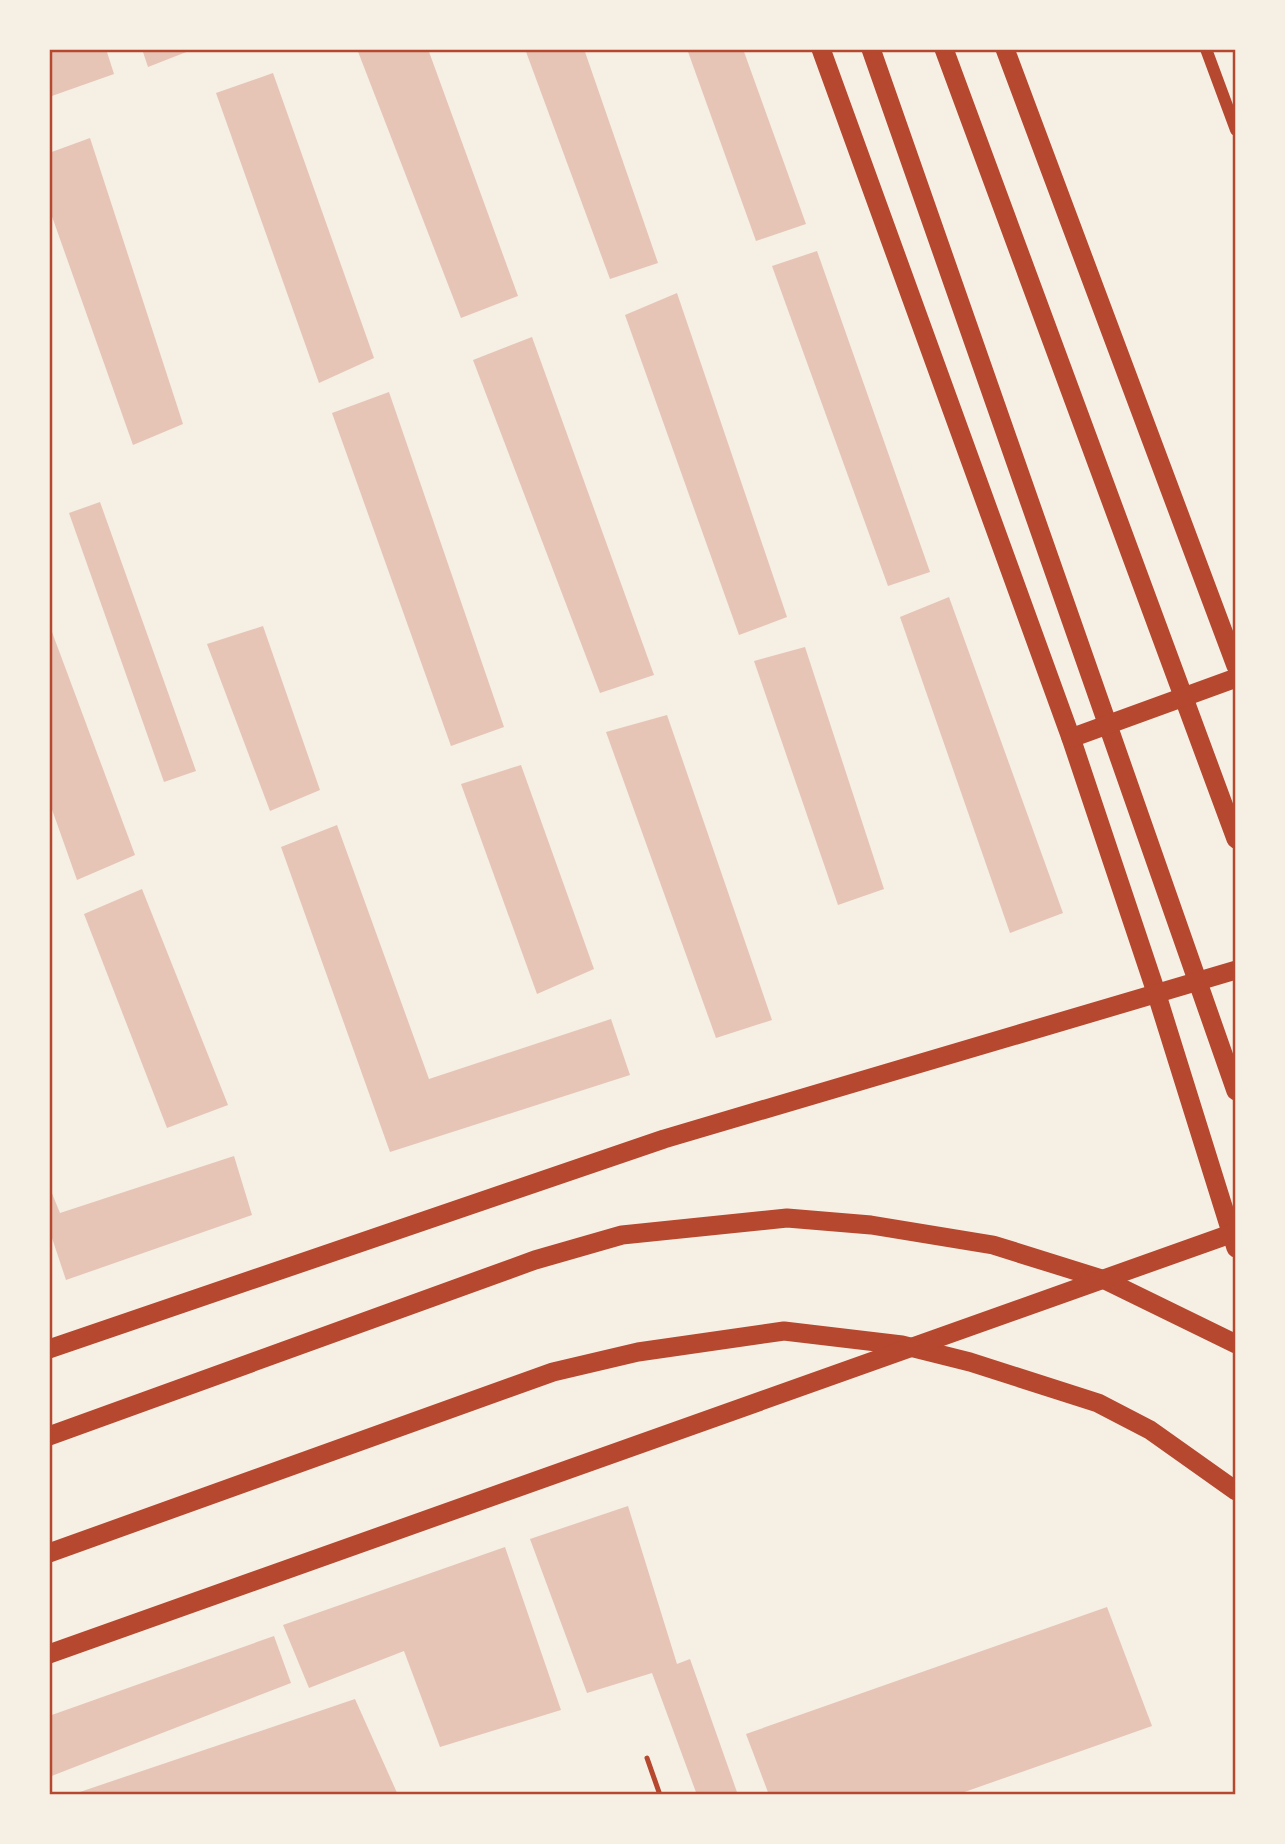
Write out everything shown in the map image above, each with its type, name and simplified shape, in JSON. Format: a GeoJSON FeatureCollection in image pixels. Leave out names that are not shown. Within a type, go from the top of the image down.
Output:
{"type":"FeatureCollection","features":[{"type":"Feature","properties":{"kind":"highway"},"geometry":{"type":"LineString","coordinates":[[49,1654],[1234,1238],[1071,738],[821,49]]}},
{"type":"Feature","properties":{"kind":"highway"},"geometry":{"type":"LineString","coordinates":[[871,49],[1236,1091]]}},
{"type":"Feature","properties":{"kind":"highway"},"geometry":{"type":"LineString","coordinates":[[944,49],[1236,839]]}},
{"type":"Feature","properties":{"kind":"highway"},"geometry":{"type":"LineString","coordinates":[[1005,49],[1236,666]]}},
{"type":"Feature","properties":{"kind":"highway"},"geometry":{"type":"LineString","coordinates":[[1071,738],[1236,678]]}},
{"type":"Feature","properties":{"kind":"highway"},"geometry":{"type":"LineString","coordinates":[[49,1349],[664,1139],[1236,970]]}},
{"type":"Feature","properties":{"kind":"highway"},"geometry":{"type":"LineString","coordinates":[[49,1436],[535,1261],[622,1235],[787,1218],[871,1225],[993,1245],[1105,1280],[1236,1344]]}},
{"type":"Feature","properties":{"kind":"highway"},"geometry":{"type":"LineString","coordinates":[[49,1553],[553,1372],[638,1352],[784,1331],[902,1345],[970,1362],[1074,1394],[1098,1403],[1150,1430],[1236,1491]]}},
{"type":"Feature","properties":{"kind":"street"},"geometry":{"type":"LineString","coordinates":[[1206,49],[1236,130]]}},
{"type":"Feature","properties":{"kind":"lane"},"geometry":{"type":"LineString","coordinates":[[647,1758],[660,1795]]}},
{"type":"Feature","properties":{"kind":"building"},"geometry":{"type":"Polygon","coordinates":[[[49,49],[106,49],[114,74],[49,97],[49,49]]]}},
{"type":"Feature","properties":{"kind":"building"},"geometry":{"type":"Polygon","coordinates":[[[142,49],[194,49],[148,67],[142,49]]]}},
{"type":"Feature","properties":{"kind":"building"},"geometry":{"type":"Polygon","coordinates":[[[357,49],[428,49],[518,296],[461,318],[357,49]]]}},
{"type":"Feature","properties":{"kind":"building"},"geometry":{"type":"Polygon","coordinates":[[[525,49],[584,49],[658,263],[610,279],[525,49]]]}},
{"type":"Feature","properties":{"kind":"building"},"geometry":{"type":"Polygon","coordinates":[[[687,49],[743,49],[806,224],[756,241],[687,49]]]}},
{"type":"Feature","properties":{"kind":"building"},"geometry":{"type":"Polygon","coordinates":[[[273,73],[374,358],[319,383],[216,93],[273,73]]]}},
{"type":"Feature","properties":{"kind":"building"},"geometry":{"type":"Polygon","coordinates":[[[90,138],[183,424],[133,445],[49,208],[49,153],[90,138]]]}},
{"type":"Feature","properties":{"kind":"building"},"geometry":{"type":"Polygon","coordinates":[[[817,251],[930,572],[888,586],[772,266],[817,251]]]}},
{"type":"Feature","properties":{"kind":"building"},"geometry":{"type":"Polygon","coordinates":[[[677,293],[787,617],[739,635],[625,315],[677,293]]]}},
{"type":"Feature","properties":{"kind":"building"},"geometry":{"type":"Polygon","coordinates":[[[532,337],[654,675],[600,693],[473,360],[532,337]]]}},
{"type":"Feature","properties":{"kind":"building"},"geometry":{"type":"Polygon","coordinates":[[[389,392],[504,727],[451,746],[332,413],[389,392]]]}},
{"type":"Feature","properties":{"kind":"building"},"geometry":{"type":"Polygon","coordinates":[[[100,502],[196,771],[164,782],[69,513],[100,502]]]}},
{"type":"Feature","properties":{"kind":"building"},"geometry":{"type":"Polygon","coordinates":[[[949,597],[1063,913],[1010,933],[900,617],[949,597]]]}},
{"type":"Feature","properties":{"kind":"building"},"geometry":{"type":"Polygon","coordinates":[[[49,624],[135,855],[77,880],[49,801],[49,624]]]}},
{"type":"Feature","properties":{"kind":"building"},"geometry":{"type":"Polygon","coordinates":[[[263,626],[320,790],[270,811],[207,644],[263,626]]]}},
{"type":"Feature","properties":{"kind":"building"},"geometry":{"type":"Polygon","coordinates":[[[805,647],[884,889],[838,905],[754,661],[805,647]]]}},
{"type":"Feature","properties":{"kind":"building"},"geometry":{"type":"Polygon","coordinates":[[[667,715],[772,1020],[716,1038],[606,732],[667,715]]]}},
{"type":"Feature","properties":{"kind":"building"},"geometry":{"type":"Polygon","coordinates":[[[521,765],[594,969],[537,994],[461,784],[521,765]]]}},
{"type":"Feature","properties":{"kind":"building"},"geometry":{"type":"Polygon","coordinates":[[[337,825],[429,1079],[611,1019],[630,1075],[390,1152],[281,847],[337,825]]]}},
{"type":"Feature","properties":{"kind":"building"},"geometry":{"type":"Polygon","coordinates":[[[142,889],[228,1105],[167,1128],[84,914],[142,889]]]}},
{"type":"Feature","properties":{"kind":"building"},"geometry":{"type":"Polygon","coordinates":[[[234,1156],[252,1215],[66,1280],[49,1229],[49,1186],[60,1213],[234,1156]]]}},
{"type":"Feature","properties":{"kind":"building"},"geometry":{"type":"Polygon","coordinates":[[[628,1506],[677,1664],[690,1659],[738,1795],[697,1795],[652,1673],[587,1693],[530,1539],[628,1506]]]}},
{"type":"Feature","properties":{"kind":"building"},"geometry":{"type":"Polygon","coordinates":[[[505,1547],[561,1710],[440,1747],[404,1651],[309,1688],[283,1625],[505,1547]]]}},
{"type":"Feature","properties":{"kind":"building"},"geometry":{"type":"Polygon","coordinates":[[[1107,1607],[1152,1726],[956,1795],[769,1795],[746,1734],[1107,1607]]]}},
{"type":"Feature","properties":{"kind":"building"},"geometry":{"type":"Polygon","coordinates":[[[274,1636],[291,1683],[49,1777],[49,1716],[274,1636]]]}},
{"type":"Feature","properties":{"kind":"building"},"geometry":{"type":"Polygon","coordinates":[[[355,1699],[398,1795],[71,1795],[355,1699]]]}}]}
